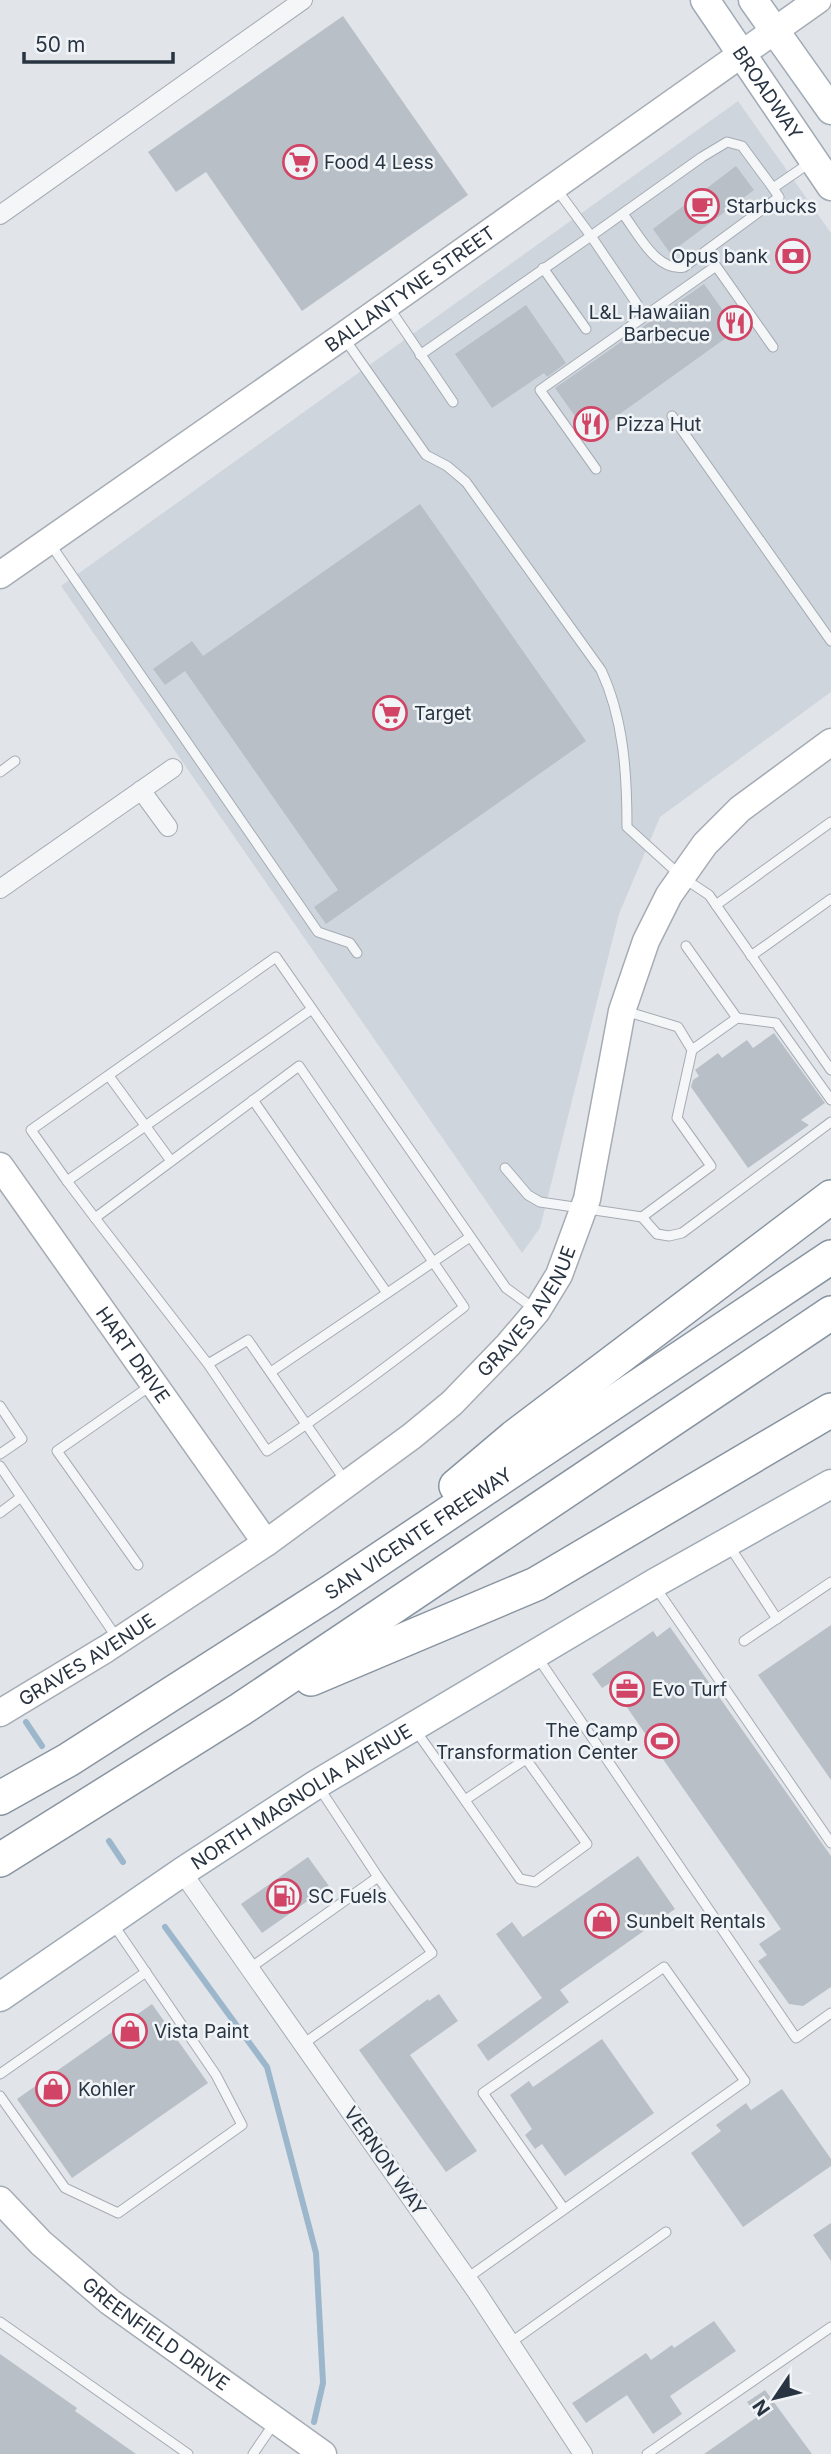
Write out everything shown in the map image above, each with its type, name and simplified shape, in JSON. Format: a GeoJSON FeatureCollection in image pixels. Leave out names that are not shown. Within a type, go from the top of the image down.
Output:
{"type":"FeatureCollection","features":[{"type":"Feature","properties":{"kind":"highway"},"geometry":{"type":"LineString","coordinates":[[329,1593],[514,1437],[831,1197]]}},
{"type":"Feature","properties":{"kind":"highway","name":"SAN VICENTE FREEWAY"},"geometry":{"type":"LineString","coordinates":[[0,1798],[68,1759],[329,1593],[831,1257]]}},
{"type":"Feature","properties":{"kind":"highway"},"geometry":{"type":"LineString","coordinates":[[0,1860],[241,1709],[831,1313]]}},
{"type":"Feature","properties":{"kind":"highway"},"geometry":{"type":"LineString","coordinates":[[571,1486],[831,1333]]}},
{"type":"Feature","properties":{"kind":"highway"},"geometry":{"type":"LineString","coordinates":[[241,1709],[536,1584],[831,1410]]}},
{"type":"Feature","properties":{"kind":"main road","name":"BROADWAY"},"geometry":{"type":"LineString","coordinates":[[705,0],[831,186]]}},
{"type":"Feature","properties":{"kind":"main road","name":"BROADWAY"},"geometry":{"type":"LineString","coordinates":[[753,0],[831,110]]}},
{"type":"Feature","properties":{"kind":"main road","name":"BALLANTYNE STREET"},"geometry":{"type":"LineString","coordinates":[[0,575],[818,0]]}},
{"type":"Feature","properties":{"kind":"main road","name":"GRAVES AVENUE"},"geometry":{"type":"LineString","coordinates":[[0,1713],[266,1543],[412,1436],[452,1403],[537,1311],[559,1275],[587,1199],[622,1011],[646,941],[669,895],[705,844],[740,808],[831,742]]}},
{"type":"Feature","properties":{"kind":"main road","name":"HART DRIVE"},"geometry":{"type":"LineString","coordinates":[[0,1166],[266,1543]]}},
{"type":"Feature","properties":{"kind":"main road","name":"NORTH MAGNOLIA AVENUE"},"geometry":{"type":"LineString","coordinates":[[0,1997],[182,1872],[317,1784],[726,1541],[831,1484]]}},
{"type":"Feature","properties":{"kind":"main road","name":"GREENFIELD DRIVE"},"geometry":{"type":"LineString","coordinates":[[0,2200],[41,2243],[110,2302],[323,2454]]}},
{"type":"Feature","properties":{"kind":"street"},"geometry":{"type":"LineString","coordinates":[[0,215],[303,0]]}},
{"type":"Feature","properties":{"kind":"street"},"geometry":{"type":"LineString","coordinates":[[0,889],[173,768]]}},
{"type":"Feature","properties":{"kind":"street"},"geometry":{"type":"LineString","coordinates":[[141,790],[168,827]]}},
{"type":"Feature","properties":{"kind":"street","name":"VERNON WAY"},"geometry":{"type":"LineString","coordinates":[[182,1872],[466,2279],[583,2454]]}},
{"type":"Feature","properties":{"kind":"lane"},"geometry":{"type":"LineString","coordinates":[[420,355],[702,157],[727,142],[742,146],[779,197],[684,267],[676,268],[661,262],[623,214]]}},
{"type":"Feature","properties":{"kind":"lane"},"geometry":{"type":"LineString","coordinates":[[773,188],[813,160]]}},
{"type":"Feature","properties":{"kind":"lane"},"geometry":{"type":"LineString","coordinates":[[554,186],[637,304]]}},
{"type":"Feature","properties":{"kind":"lane"},"geometry":{"type":"LineString","coordinates":[[596,469],[540,390],[716,266],[773,347]]}},
{"type":"Feature","properties":{"kind":"lane"},"geometry":{"type":"LineString","coordinates":[[543,268],[586,329]]}},
{"type":"Feature","properties":{"kind":"lane"},"geometry":{"type":"LineString","coordinates":[[387,305],[453,402]]}},
{"type":"Feature","properties":{"kind":"lane"},"geometry":{"type":"LineString","coordinates":[[343,336],[426,455],[447,466],[466,482],[601,670],[609,687],[621,738],[627,781],[627,827],[682,877],[709,895],[831,1070]]}},
{"type":"Feature","properties":{"kind":"lane"},"geometry":{"type":"LineString","coordinates":[[672,416],[831,641]]}},
{"type":"Feature","properties":{"kind":"lane"},"geometry":{"type":"LineString","coordinates":[[48,541],[318,932],[350,943],[357,953]]}},
{"type":"Feature","properties":{"kind":"lane"},"geometry":{"type":"LineString","coordinates":[[0,772],[15,761]]}},
{"type":"Feature","properties":{"kind":"lane"},"geometry":{"type":"LineString","coordinates":[[716,905],[831,822]]}},
{"type":"Feature","properties":{"kind":"lane"},"geometry":{"type":"LineString","coordinates":[[751,956],[831,899]]}},
{"type":"Feature","properties":{"kind":"lane"},"geometry":{"type":"LineString","coordinates":[[686,946],[737,1018]]}},
{"type":"Feature","properties":{"kind":"lane"},"geometry":{"type":"LineString","coordinates":[[95,1218],[299,1066],[464,1307],[386,1368],[267,1451],[208,1364],[95,1218],[67,1181],[31,1130],[276,957],[506,1289],[537,1311]]}},
{"type":"Feature","properties":{"kind":"lane"},"geometry":{"type":"LineString","coordinates":[[67,1181],[312,1009]]}},
{"type":"Feature","properties":{"kind":"lane"},"geometry":{"type":"LineString","coordinates":[[622,1011],[678,1027],[692,1050]]}},
{"type":"Feature","properties":{"kind":"lane"},"geometry":{"type":"LineString","coordinates":[[642,1217],[711,1166],[677,1118],[692,1050],[737,1018],[776,1023],[831,1100]]}},
{"type":"Feature","properties":{"kind":"lane"},"geometry":{"type":"LineString","coordinates":[[109,1076],[172,1161]]}},
{"type":"Feature","properties":{"kind":"lane"},"geometry":{"type":"LineString","coordinates":[[253,1101],[387,1293]]}},
{"type":"Feature","properties":{"kind":"lane"},"geometry":{"type":"LineString","coordinates":[[505,1168],[528,1195],[540,1202],[642,1217],[657,1234],[668,1236],[682,1233],[831,1122]]}},
{"type":"Feature","properties":{"kind":"lane"},"geometry":{"type":"LineString","coordinates":[[271,1372],[470,1237]]}},
{"type":"Feature","properties":{"kind":"lane"},"geometry":{"type":"LineString","coordinates":[[208,1364],[248,1339],[348,1483]]}},
{"type":"Feature","properties":{"kind":"lane"},"geometry":{"type":"LineString","coordinates":[[138,1565],[57,1451],[154,1383]]}},
{"type":"Feature","properties":{"kind":"lane"},"geometry":{"type":"LineString","coordinates":[[0,1406],[22,1439],[0,1454]]}},
{"type":"Feature","properties":{"kind":"lane"},"geometry":{"type":"LineString","coordinates":[[0,1466],[118,1640]]}},
{"type":"Feature","properties":{"kind":"lane"},"geometry":{"type":"LineString","coordinates":[[0,1513],[21,1497]]}},
{"type":"Feature","properties":{"kind":"lane"},"geometry":{"type":"LineString","coordinates":[[726,1541],[777,1619]]}},
{"type":"Feature","properties":{"kind":"lane"},"geometry":{"type":"LineString","coordinates":[[744,1641],[831,1582]]}},
{"type":"Feature","properties":{"kind":"lane"},"geometry":{"type":"LineString","coordinates":[[653,1584],[831,1843]]}},
{"type":"Feature","properties":{"kind":"lane"},"geometry":{"type":"LineString","coordinates":[[535,1653],[796,2038],[831,2013]]}},
{"type":"Feature","properties":{"kind":"lane"},"geometry":{"type":"LineString","coordinates":[[413,1727],[520,1878],[535,1882],[587,1844],[526,1759],[465,1800]]}},
{"type":"Feature","properties":{"kind":"lane"},"geometry":{"type":"LineString","coordinates":[[303,2044],[432,1953],[317,1784]]}},
{"type":"Feature","properties":{"kind":"lane"},"geometry":{"type":"LineString","coordinates":[[250,1968],[378,1877]]}},
{"type":"Feature","properties":{"kind":"lane"},"geometry":{"type":"LineString","coordinates":[[0,2096],[65,2188],[118,2213],[242,2125],[216,2075],[112,1922]]}},
{"type":"Feature","properties":{"kind":"lane"},"geometry":{"type":"LineString","coordinates":[[466,2279],[745,2081],[664,1968],[482,2093],[564,2209]]}},
{"type":"Feature","properties":{"kind":"lane"},"geometry":{"type":"LineString","coordinates":[[0,2074],[146,1972]]}},
{"type":"Feature","properties":{"kind":"lane"},"geometry":{"type":"LineString","coordinates":[[510,2343],[666,2232]]}},
{"type":"Feature","properties":{"kind":"lane"},"geometry":{"type":"LineString","coordinates":[[0,2322],[188,2454]]}},
{"type":"Feature","properties":{"kind":"lane"},"geometry":{"type":"LineString","coordinates":[[648,2454],[831,2327]]}},
{"type":"Feature","properties":{"kind":"lane"},"geometry":{"type":"LineString","coordinates":[[253,2454],[276,2421]]}},
{"type":"Feature","properties":{"kind":"shaded area"},"geometry":{"type":"Polygon","coordinates":[[[738,101],[831,233],[831,692],[660,817],[619,914],[540,1228],[522,1253],[61,586],[738,101]]]}},
{"type":"Feature","properties":{"kind":"building","name":"Food 4 Less"},"geometry":{"type":"Polygon","coordinates":[[[343,16],[468,195],[302,311],[206,172],[176,192],[148,152],[343,16]]]}},
{"type":"Feature","properties":{"kind":"building"},"geometry":{"type":"Polygon","coordinates":[[[736,166],[754,190],[670,253],[653,229],[736,166]]]}},
{"type":"Feature","properties":{"kind":"building"},"geometry":{"type":"Polygon","coordinates":[[[704,284],[737,330],[589,436],[555,388],[704,284]]]}},
{"type":"Feature","properties":{"kind":"building"},"geometry":{"type":"Polygon","coordinates":[[[526,305],[566,363],[547,377],[544,373],[492,408],[455,354],[526,305]]]}},
{"type":"Feature","properties":{"kind":"building","name":"Target"},"geometry":{"type":"Polygon","coordinates":[[[420,504],[586,741],[326,924],[314,907],[338,890],[185,671],[165,685],[153,669],[192,641],[203,656],[420,504]]]}},
{"type":"Feature","properties":{"kind":"building"},"geometry":{"type":"Polygon","coordinates":[[[774,1033],[825,1103],[801,1120],[809,1125],[748,1168],[691,1087],[693,1080],[699,1076],[695,1070],[718,1053],[722,1058],[747,1040],[753,1048],[774,1033]]]}},
{"type":"Feature","properties":{"kind":"building"},"geometry":{"type":"Polygon","coordinates":[[[831,1625],[831,1780],[758,1675],[831,1625]]]}},
{"type":"Feature","properties":{"kind":"building"},"geometry":{"type":"Polygon","coordinates":[[[670,1627],[831,1856],[831,1987],[803,2006],[789,2004],[758,1961],[767,1955],[759,1944],[781,1929],[610,1683],[602,1688],[592,1674],[653,1631],[657,1637],[670,1627]]]}},
{"type":"Feature","properties":{"kind":"building","name":"Sunbelt Rentals"},"geometry":{"type":"Polygon","coordinates":[[[638,1856],[675,1909],[560,1990],[569,2002],[488,2061],[477,2045],[542,1998],[496,1934],[512,1922],[523,1937],[638,1856]]]}},
{"type":"Feature","properties":{"kind":"building"},"geometry":{"type":"Polygon","coordinates":[[[308,1857],[329,1886],[262,1933],[241,1904],[308,1857]]]}},
{"type":"Feature","properties":{"kind":"building"},"geometry":{"type":"Polygon","coordinates":[[[439,1994],[458,2021],[410,2055],[477,2151],[446,2172],[359,2050],[428,1999],[429,2001],[439,1994]]]}},
{"type":"Feature","properties":{"kind":"building"},"geometry":{"type":"Polygon","coordinates":[[[152,2004],[208,2083],[72,2178],[17,2099],[152,2004]]]}},
{"type":"Feature","properties":{"kind":"building"},"geometry":{"type":"Polygon","coordinates":[[[602,2039],[654,2113],[565,2176],[542,2144],[535,2149],[525,2135],[532,2129],[510,2095],[529,2081],[533,2087],[602,2039]]]}},
{"type":"Feature","properties":{"kind":"building"},"geometry":{"type":"Polygon","coordinates":[[[782,2089],[831,2159],[831,2166],[743,2227],[691,2153],[721,2131],[716,2125],[746,2103],[751,2110],[782,2089]]]}},
{"type":"Feature","properties":{"kind":"building"},"geometry":{"type":"Polygon","coordinates":[[[831,2223],[831,2261],[813,2235],[831,2223]]]}},
{"type":"Feature","properties":{"kind":"building"},"geometry":{"type":"Polygon","coordinates":[[[714,2321],[736,2351],[670,2396],[682,2414],[653,2434],[627,2395],[586,2423],[572,2403],[646,2353],[651,2360],[714,2321]]]}},
{"type":"Feature","properties":{"kind":"building"},"geometry":{"type":"Polygon","coordinates":[[[0,2354],[77,2408],[75,2411],[136,2454],[0,2454],[0,2354]]]}},
{"type":"Feature","properties":{"kind":"building"},"geometry":{"type":"Polygon","coordinates":[[[765,2390],[812,2454],[704,2454],[757,2417],[747,2402],[765,2390]]]}},
{"type":"Feature","properties":{"kind":"waterway"},"geometry":{"type":"LineString","coordinates":[[26,1722],[42,1746]]}},
{"type":"Feature","properties":{"kind":"waterway"},"geometry":{"type":"LineString","coordinates":[[109,1841],[123,1862]]}},
{"type":"Feature","properties":{"kind":"waterway"},"geometry":{"type":"LineString","coordinates":[[165,1927],[267,2067],[316,2253],[323,2383],[314,2422]]}},
{"type":"Feature","properties":{"kind":"place","name":"Food 4 Less"},"geometry":{"type":"Point","coordinates":[300,162]}},
{"type":"Feature","properties":{"kind":"place","name":"Starbucks"},"geometry":{"type":"Point","coordinates":[702,206]}},
{"type":"Feature","properties":{"kind":"place","name":"Opus bank"},"geometry":{"type":"Point","coordinates":[793,256]}},
{"type":"Feature","properties":{"kind":"place","name":"L&L Hawaiian Barbecue"},"geometry":{"type":"Point","coordinates":[735,323]}},
{"type":"Feature","properties":{"kind":"place","name":"Pizza Hut"},"geometry":{"type":"Point","coordinates":[591,424]}},
{"type":"Feature","properties":{"kind":"place","name":"Target"},"geometry":{"type":"Point","coordinates":[390,713]}},
{"type":"Feature","properties":{"kind":"place","name":"Evo Turf"},"geometry":{"type":"Point","coordinates":[627,1689]}},
{"type":"Feature","properties":{"kind":"place","name":"The Camp Transformation Center"},"geometry":{"type":"Point","coordinates":[662,1741]}},
{"type":"Feature","properties":{"kind":"place","name":"SC Fuels"},"geometry":{"type":"Point","coordinates":[284,1896]}},
{"type":"Feature","properties":{"kind":"place","name":"Sunbelt Rentals"},"geometry":{"type":"Point","coordinates":[602,1921]}},
{"type":"Feature","properties":{"kind":"place","name":"Vista Paint"},"geometry":{"type":"Point","coordinates":[130,2031]}},
{"type":"Feature","properties":{"kind":"place","name":"Kohler"},"geometry":{"type":"Point","coordinates":[53,2089]}}]}
